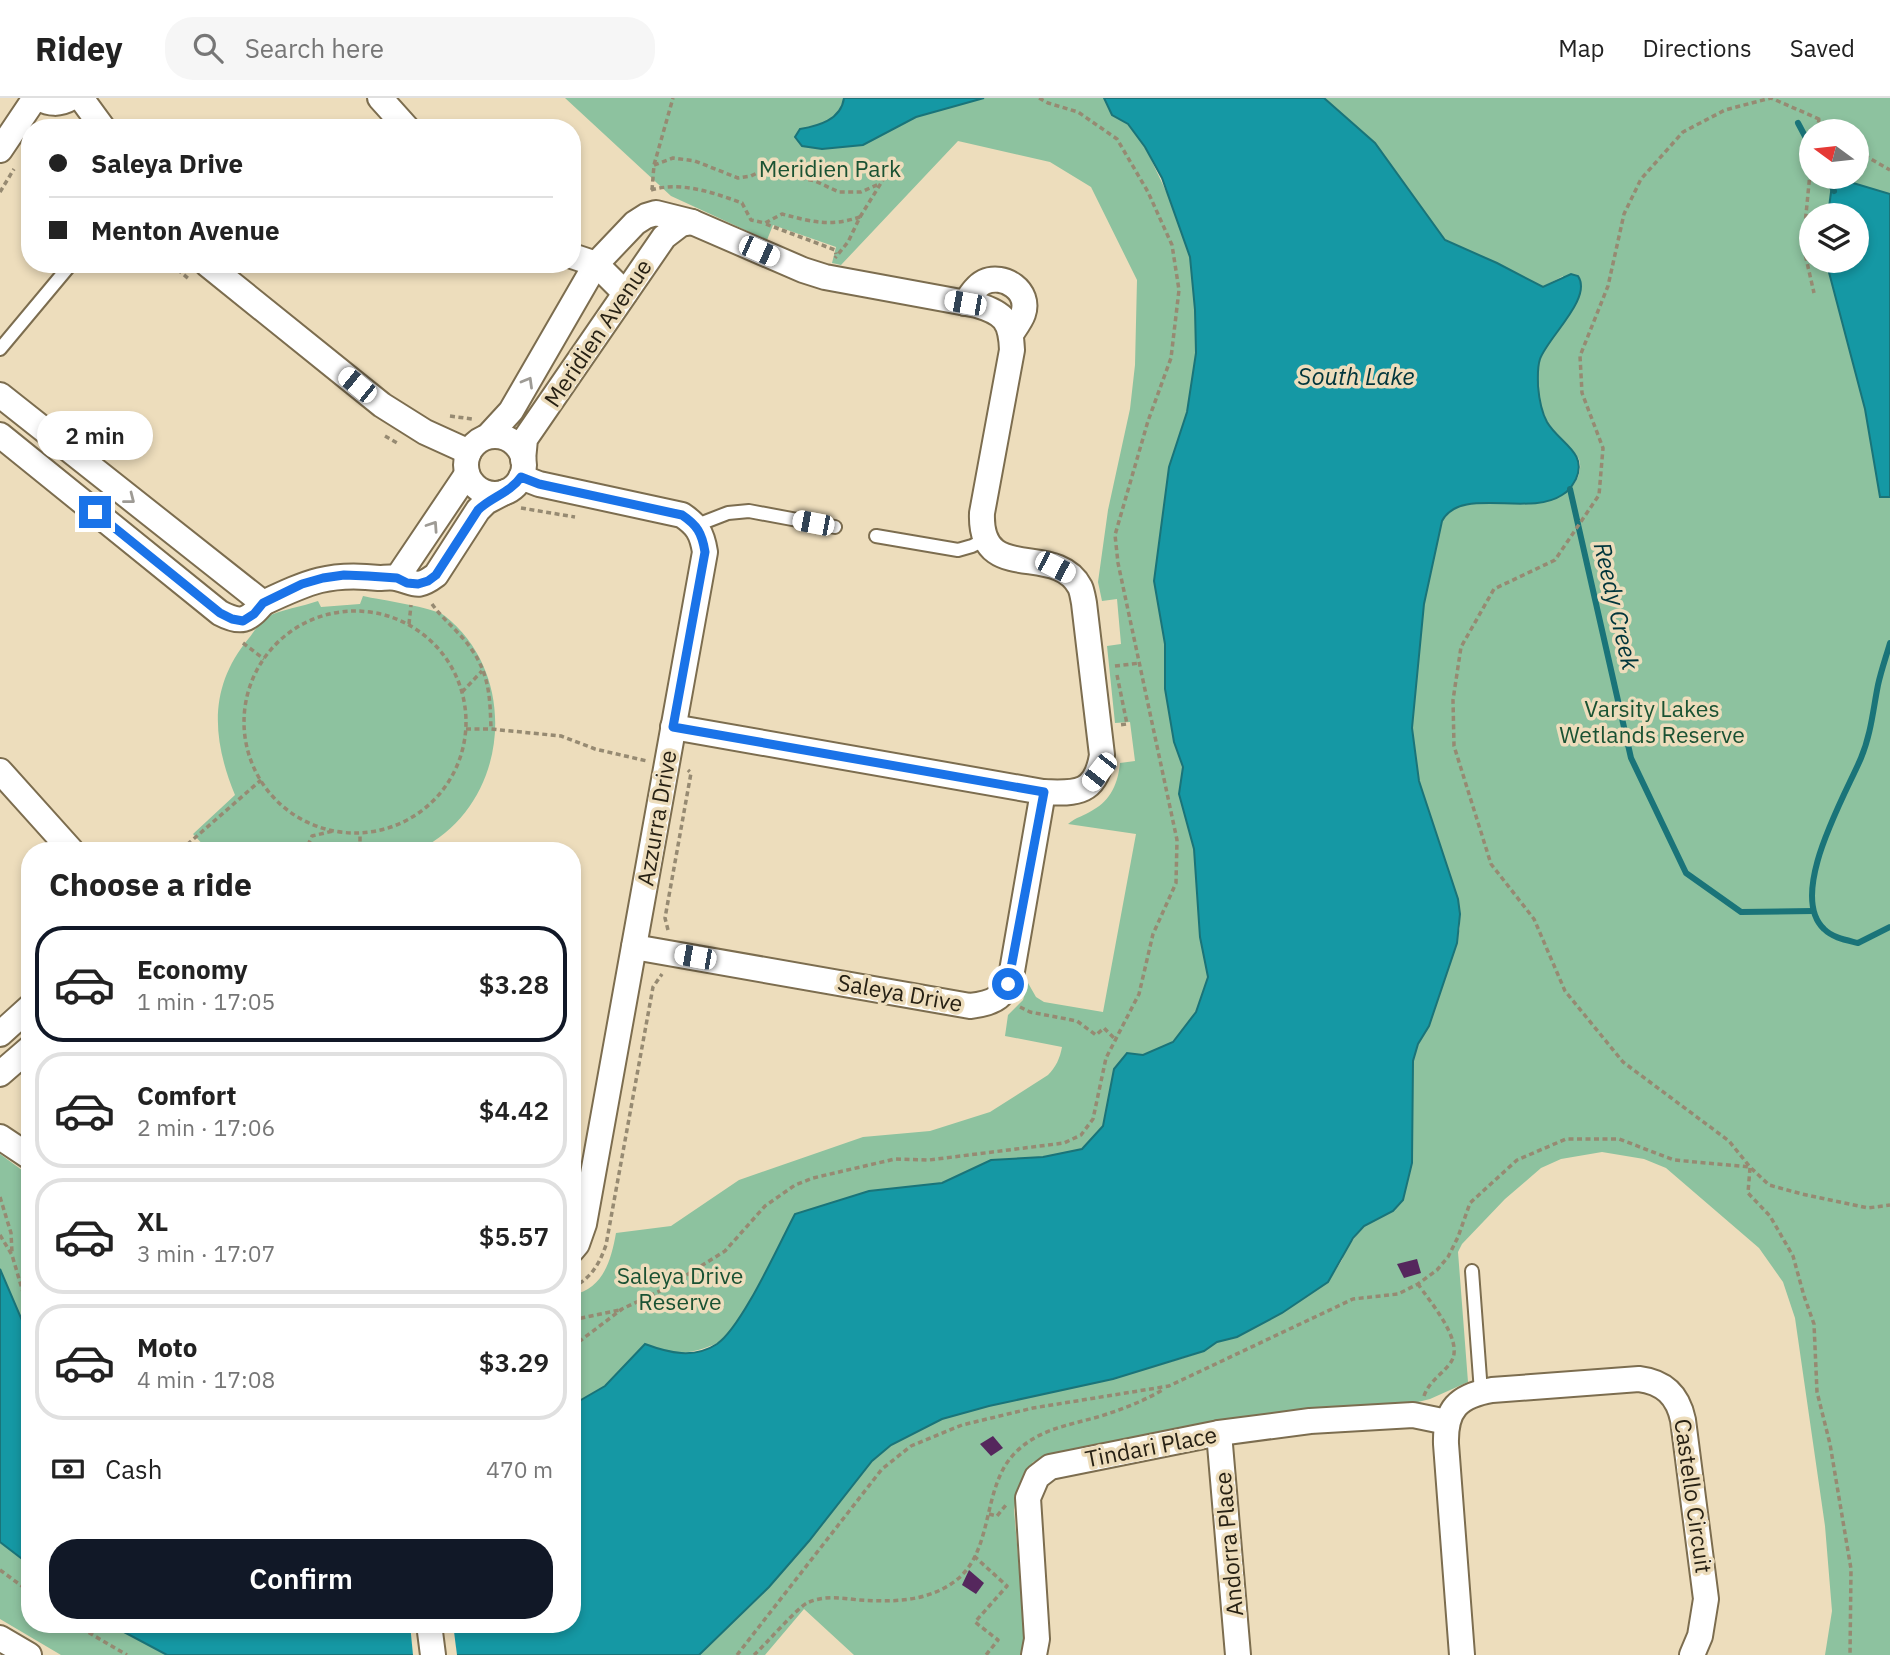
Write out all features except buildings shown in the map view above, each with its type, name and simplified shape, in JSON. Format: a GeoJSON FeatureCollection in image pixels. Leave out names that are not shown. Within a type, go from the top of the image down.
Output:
{"type":"FeatureCollection","features":[{"type":"Feature","properties":{"kind":"street"},"geometry":{"type":"LineString","coordinates":[[21,119],[36,98],[57,104],[71,98]]}},
{"type":"Feature","properties":{"kind":"street"},"geometry":{"type":"LineString","coordinates":[[81,98],[96,119]]}},
{"type":"Feature","properties":{"kind":"street"},"geometry":{"type":"LineString","coordinates":[[380,98],[399,119]]}},
{"type":"Feature","properties":{"kind":"street"},"geometry":{"type":"LineString","coordinates":[[0,150],[21,120]]}},
{"type":"Feature","properties":{"kind":"street","name":"Meridien Avenue"},"geometry":{"type":"LineString","coordinates":[[584,260],[635,223],[656,213],[692,222],[803,271],[992,310],[1005,320],[1011,334],[1012,350],[982,513],[984,540]]}},
{"type":"Feature","properties":{"kind":"street","name":"Meridien Avenue"},"geometry":{"type":"LineString","coordinates":[[516,484],[526,439],[664,237],[681,224],[692,222]]}},
{"type":"Feature","properties":{"kind":"street"},"geometry":{"type":"LineString","coordinates":[[584,260],[625,293]]}},
{"type":"Feature","properties":{"kind":"street"},"geometry":{"type":"LineString","coordinates":[[200,273],[382,405],[425,432],[475,454],[508,438],[520,450],[516,484]]}},
{"type":"Feature","properties":{"kind":"street","name":"Meridien Avenue"},"geometry":{"type":"LineString","coordinates":[[397,578],[475,454],[511,411],[578,273]]}},
{"type":"Feature","properties":{"kind":"street"},"geometry":{"type":"LineString","coordinates":[[0,395],[263,603]]}},
{"type":"Feature","properties":{"kind":"street"},"geometry":{"type":"LineString","coordinates":[[0,435],[220,613],[243,621],[254,614],[263,603],[302,584],[323,578],[344,575],[397,578],[418,584],[428,581],[436,575],[478,510],[516,484]]}},
{"type":"Feature","properties":{"kind":"street"},"geometry":{"type":"LineString","coordinates":[[475,454],[474,485],[483,491],[495,494],[516,484],[539,484],[682,515],[697,525]]}},
{"type":"Feature","properties":{"kind":"street"},"geometry":{"type":"LineString","coordinates":[[74,495],[96,472]]}},
{"type":"Feature","properties":{"kind":"street","name":"Azzurra Drive"},"geometry":{"type":"LineString","coordinates":[[581,1233],[705,552],[697,525]]}},
{"type":"Feature","properties":{"kind":"street"},"geometry":{"type":"LineString","coordinates":[[673,727],[1044,792],[1069,794],[1088,786],[1099,772],[1102,755],[1080,587],[1069,574],[1055,567],[998,554],[984,540]]}},
{"type":"Feature","properties":{"kind":"street"},"geometry":{"type":"LineString","coordinates":[[0,771],[64,842]]}},
{"type":"Feature","properties":{"kind":"street"},"geometry":{"type":"LineString","coordinates":[[1000,997],[1012,971],[1044,792]]}},
{"type":"Feature","properties":{"kind":"street","name":"Saleya Drive"},"geometry":{"type":"LineString","coordinates":[[634,947],[970,1006],[986,1004],[1000,997]]}},
{"type":"Feature","properties":{"kind":"street"},"geometry":{"type":"LineString","coordinates":[[0,1034],[21,1015]]}},
{"type":"Feature","properties":{"kind":"street"},"geometry":{"type":"LineString","coordinates":[[0,1074],[21,1056]]}},
{"type":"Feature","properties":{"kind":"street"},"geometry":{"type":"LineString","coordinates":[[0,1137],[21,1151]]}},
{"type":"Feature","properties":{"kind":"street","name":"Castello Circuit"},"geometry":{"type":"LineString","coordinates":[[1447,1422],[1452,1409],[1462,1400],[1481,1392],[1639,1379],[1662,1385],[1680,1406],[1683,1420],[1705,1590],[1704,1617],[1692,1655]]}},
{"type":"Feature","properties":{"kind":"street","name":"Tindari Place"},"geometry":{"type":"LineString","coordinates":[[1034,1655],[1036,1626],[1028,1507],[1030,1491],[1037,1477],[1050,1467],[1219,1433],[1336,1418],[1423,1416],[1447,1422]]}},
{"type":"Feature","properties":{"kind":"street"},"geometry":{"type":"LineString","coordinates":[[1447,1422],[1446,1444],[1462,1655]]}},
{"type":"Feature","properties":{"kind":"street","name":"Andorra Place"},"geometry":{"type":"LineString","coordinates":[[1219,1433],[1238,1655]]}},
{"type":"Feature","properties":{"kind":"street"},"geometry":{"type":"LineString","coordinates":[[430,1633],[433,1655]]}},
{"type":"Feature","properties":{"kind":"street"},"geometry":{"type":"LineString","coordinates":[[0,1638],[29,1655]]}},
{"type":"Feature","properties":{"kind":"lane"},"geometry":{"type":"LineString","coordinates":[[0,349],[63,273]]}},
{"type":"Feature","properties":{"kind":"lane"},"geometry":{"type":"LineString","coordinates":[[697,525],[728,513],[749,511],[835,527]]}},
{"type":"Feature","properties":{"kind":"lane"},"geometry":{"type":"LineString","coordinates":[[876,536],[958,550],[984,540]]}},
{"type":"Feature","properties":{"kind":"lane"},"geometry":{"type":"LineString","coordinates":[[1472,1270],[1481,1392]]}},
{"type":"Feature","properties":{"kind":"path"},"geometry":{"type":"LineString","coordinates":[[652,190],[654,165],[673,98]]}},
{"type":"Feature","properties":{"kind":"path"},"geometry":{"type":"LineString","coordinates":[[1819,119],[1771,98],[1725,110],[1683,132],[1641,179],[1624,214],[1608,286],[1580,356],[1582,393],[1603,448],[1598,495],[1555,560],[1494,589],[1461,647],[1453,700],[1454,746],[1491,864],[1534,919],[1565,991],[1623,1062],[1729,1141],[1769,1185],[1802,1195],[1868,1208],[1890,1205]]}},
{"type":"Feature","properties":{"kind":"path"},"geometry":{"type":"LineString","coordinates":[[654,165],[673,158],[699,163],[738,177],[751,176],[763,170],[816,181],[839,191],[861,192],[879,184]]}},
{"type":"Feature","properties":{"kind":"path"},"geometry":{"type":"LineString","coordinates":[[1869,158],[1890,170]]}},
{"type":"Feature","properties":{"kind":"path"},"geometry":{"type":"LineString","coordinates":[[860,216],[894,162]]}},
{"type":"Feature","properties":{"kind":"path"},"geometry":{"type":"LineString","coordinates":[[1808,189],[1803,245],[1814,293]]}},
{"type":"Feature","properties":{"kind":"path"},"geometry":{"type":"LineString","coordinates":[[765,223],[835,250],[836,254],[848,242],[856,223]]}},
{"type":"Feature","properties":{"kind":"path"},"geometry":{"type":"LineString","coordinates":[[385,436],[402,445]]}},
{"type":"Feature","properties":{"kind":"path"},"geometry":{"type":"LineString","coordinates":[[516,484],[528,508],[581,518]]}},
{"type":"Feature","properties":{"kind":"path"},"geometry":{"type":"LineString","coordinates":[[439,602],[431,604],[472,650],[490,688],[491,729]]}},
{"type":"Feature","properties":{"kind":"path"},"geometry":{"type":"LineString","coordinates":[[409,624],[411,603],[421,605]]}},
{"type":"Feature","properties":{"kind":"path"},"geometry":{"type":"LineString","coordinates":[[367,611],[409,624],[442,653],[454,671],[462,692],[466,729],[457,764],[449,780],[432,801],[411,818],[395,825],[360,833],[335,831],[301,819],[279,802],[261,780],[248,751],[245,719],[250,688],[264,659],[277,643],[293,631],[310,620],[329,614],[367,611]]}},
{"type":"Feature","properties":{"kind":"path"},"geometry":{"type":"LineString","coordinates":[[235,637],[264,659]]}},
{"type":"Feature","properties":{"kind":"path"},"geometry":{"type":"LineString","coordinates":[[1100,728],[1127,724],[1115,666],[1140,663]]}},
{"type":"Feature","properties":{"kind":"path"},"geometry":{"type":"LineString","coordinates":[[462,692],[482,671]]}},
{"type":"Feature","properties":{"kind":"path"},"geometry":{"type":"LineString","coordinates":[[466,729],[561,736],[596,749],[650,762]]}},
{"type":"Feature","properties":{"kind":"path"},"geometry":{"type":"LineString","coordinates":[[671,937],[665,918],[691,773],[687,769]]}},
{"type":"Feature","properties":{"kind":"path"},"geometry":{"type":"LineString","coordinates":[[190,842],[261,780]]}},
{"type":"Feature","properties":{"kind":"path"},"geometry":{"type":"LineString","coordinates":[[309,842],[312,836],[335,831]]}},
{"type":"Feature","properties":{"kind":"path"},"geometry":{"type":"LineString","coordinates":[[360,833],[360,842]]}},
{"type":"Feature","properties":{"kind":"path"},"geometry":{"type":"LineString","coordinates":[[1000,997],[1030,1012],[1077,1021],[1096,1035],[1104,1028],[1116,1040]]}},
{"type":"Feature","properties":{"kind":"path"},"geometry":{"type":"LineString","coordinates":[[754,1655],[806,1604],[831,1596],[883,1601],[934,1594],[954,1583],[974,1556],[1004,1467],[1031,1439],[1047,1430],[1144,1401],[1169,1386],[1353,1298],[1398,1294],[1418,1284],[1437,1270],[1448,1257],[1470,1203],[1517,1160],[1566,1139],[1619,1139],[1674,1160],[1750,1167]]}},
{"type":"Feature","properties":{"kind":"path"},"geometry":{"type":"LineString","coordinates":[[1750,1167],[1748,1194],[1770,1216],[1793,1256],[1814,1324],[1816,1392],[1830,1444],[1851,1569],[1850,1655]]}},
{"type":"Feature","properties":{"kind":"path"},"geometry":{"type":"LineString","coordinates":[[0,1197],[21,1286]]}},
{"type":"Feature","properties":{"kind":"path"},"geometry":{"type":"LineString","coordinates":[[0,1235],[12,1255]]}},
{"type":"Feature","properties":{"kind":"path"},"geometry":{"type":"LineString","coordinates":[[1418,1284],[1456,1345],[1452,1361],[1424,1394],[1423,1416]]}},
{"type":"Feature","properties":{"kind":"path"},"geometry":{"type":"LineString","coordinates":[[581,1318],[622,1310]]}},
{"type":"Feature","properties":{"kind":"path"},"geometry":{"type":"LineString","coordinates":[[737,1655],[882,1469],[911,1446],[962,1425],[1033,1408],[1169,1386]]}},
{"type":"Feature","properties":{"kind":"path"},"geometry":{"type":"LineString","coordinates":[[974,1556],[1007,1586],[975,1622],[998,1640],[986,1655]]}},
{"type":"Feature","properties":{"kind":"path"},"geometry":{"type":"LineString","coordinates":[[0,1570],[21,1585]]}},
{"type":"Feature","properties":{"kind":"path"},"geometry":{"type":"LineString","coordinates":[[89,1633],[127,1655]]}},
{"type":"Feature","properties":{"kind":"green space"},"geometry":{"type":"Polygon","coordinates":[[[565,98],[1104,98],[1112,115],[1128,124],[1145,147],[1174,208],[1190,257],[1195,310],[1196,353],[1187,412],[1169,467],[1154,581],[1165,644],[1165,689],[1174,742],[1183,767],[1179,795],[1194,849],[1200,937],[1208,977],[1196,1012],[1174,1042],[1114,1069],[1103,1126],[1082,1149],[1043,1157],[991,1160],[942,1183],[869,1191],[718,1343],[681,1353],[645,1345],[605,1386],[581,1400],[581,1293],[591,1287],[604,1272],[616,1233],[671,1226],[739,1180],[863,1137],[930,1131],[990,1112],[1048,1075],[1055,1066],[1062,1047],[1005,1036],[1008,1015],[1023,1000],[1028,983],[1036,997],[1044,1002],[1103,1012],[1136,834],[1068,824],[1105,801],[1115,784],[1120,763],[1135,761],[1130,722],[1115,723],[1107,646],[1121,644],[1117,599],[1102,601],[1098,582],[1108,510],[1130,409],[1135,365],[1137,280],[1091,187],[1050,162],[958,141],[841,265],[832,263],[836,247],[773,225],[767,240],[671,196],[565,98]]]}},
{"type":"Feature","properties":{"kind":"green space","name":"Varsity Lakes Wetlands Reserve"},"geometry":{"type":"Polygon","coordinates":[[[1324,98],[1890,98],[1890,1655],[1825,1655],[1832,1611],[1825,1526],[1795,1318],[1783,1282],[1759,1248],[1666,1168],[1644,1159],[1602,1152],[1561,1159],[1541,1168],[1505,1199],[1462,1244],[1458,1252],[1468,1382],[1414,1403],[1270,1417],[1174,1431],[1033,1462],[1017,1490],[1014,1510],[1025,1636],[1020,1655],[854,1655],[804,1609],[765,1655],[699,1655],[769,1587],[872,1461],[891,1445],[942,1419],[1113,1379],[1190,1356],[1217,1342],[1237,1337],[1282,1313],[1328,1282],[1345,1250],[1364,1226],[1393,1211],[1412,1163],[1413,1061],[1418,1044],[1429,1026],[1460,928],[1458,899],[1419,781],[1412,728],[1424,604],[1442,521],[1450,511],[1473,503],[1530,504],[1555,498],[1571,487],[1580,469],[1577,456],[1560,439],[1547,420],[1541,407],[1538,388],[1539,364],[1563,276],[1543,287],[1445,240],[1410,194],[1324,98]]]}},
{"type":"Feature","properties":{"kind":"green space"},"geometry":{"type":"Polygon","coordinates":[[[363,596],[439,613],[470,642],[486,672],[494,705],[494,739],[487,772],[472,803],[449,829],[430,842],[200,842],[193,834],[235,795],[222,754],[218,714],[226,675],[236,657],[264,619],[272,615],[318,601],[321,607],[360,604],[363,596]]]}},
{"type":"Feature","properties":{"kind":"green space"},"geometry":{"type":"Polygon","coordinates":[[[0,1154],[21,1169],[21,1318],[0,1269],[0,1154]]]}},
{"type":"Feature","properties":{"kind":"green space"},"geometry":{"type":"Polygon","coordinates":[[[0,1542],[21,1558],[21,1631],[0,1619],[0,1542]]]}},
{"type":"Feature","properties":{"kind":"green space"},"geometry":{"type":"Polygon","coordinates":[[[24,1633],[126,1633],[167,1655],[61,1655],[24,1633]]]}},
{"type":"Feature","properties":{"kind":"water"},"geometry":{"type":"Polygon","coordinates":[[[844,98],[984,98],[916,117],[863,145],[822,149],[802,146],[795,137],[800,129],[821,124],[834,117],[844,98]]]}},
{"type":"Feature","properties":{"kind":"water","name":"South Lake"},"geometry":{"type":"Polygon","coordinates":[[[1104,98],[1324,98],[1375,143],[1445,240],[1543,287],[1571,274],[1578,276],[1581,285],[1575,306],[1540,359],[1538,372],[1543,413],[1552,429],[1575,455],[1579,470],[1576,479],[1567,492],[1548,501],[1479,503],[1464,505],[1451,511],[1442,521],[1424,604],[1412,728],[1419,781],[1458,899],[1460,914],[1457,943],[1429,1026],[1418,1044],[1413,1061],[1412,1163],[1403,1200],[1393,1211],[1364,1226],[1353,1238],[1328,1282],[1282,1313],[1237,1337],[1217,1342],[1204,1351],[1113,1379],[942,1419],[891,1445],[872,1461],[769,1587],[699,1655],[167,1655],[126,1633],[581,1633],[581,1400],[605,1386],[645,1344],[663,1350],[690,1353],[717,1344],[727,1335],[748,1303],[795,1214],[869,1191],[942,1183],[991,1160],[1043,1157],[1082,1149],[1103,1126],[1114,1069],[1127,1053],[1143,1055],[1173,1042],[1196,1012],[1208,977],[1200,937],[1194,849],[1179,794],[1183,767],[1174,742],[1165,689],[1165,644],[1154,581],[1169,467],[1187,412],[1196,353],[1195,310],[1190,257],[1162,178],[1145,147],[1128,124],[1112,115],[1104,98]]]}},
{"type":"Feature","properties":{"kind":"water"},"geometry":{"type":"Polygon","coordinates":[[[1869,188],[1890,194],[1890,497],[1880,497],[1865,409],[1829,273],[1869,273],[1869,203],[1830,203],[1831,189],[1869,188]]]}},
{"type":"Feature","properties":{"kind":"water"},"geometry":{"type":"Polygon","coordinates":[[[0,1269],[21,1318],[21,1558],[0,1542],[0,1269]]]}},
{"type":"Feature","properties":{"kind":"pier"},"geometry":{"type":"Polygon","coordinates":[[[411,1633],[454,1633],[457,1655],[413,1655],[411,1633]]]}},
{"type":"Feature","properties":{"kind":"waterway","name":"Reedy Creek"},"geometry":{"type":"LineString","coordinates":[[1570,489],[1631,758],[1686,873],[1741,912],[1813,911]]}},
{"type":"Feature","properties":{"kind":"waterway","name":"Reedy Creek"},"geometry":{"type":"LineString","coordinates":[[1890,643],[1864,749],[1823,844],[1815,869],[1812,893],[1814,913],[1824,929],[1836,937],[1858,943],[1890,927]]}},
{"type":"Feature","properties":{"kind":"route"},"geometry":{"type":"LineString","coordinates":[[95,512],[220,613],[243,621],[254,614],[263,603],[302,584],[323,578],[344,575],[397,578],[418,584],[428,581],[436,575],[478,510],[486,502],[515,485],[521,477],[539,484],[682,515],[697,525],[705,552],[673,727],[1044,792],[1008,984]]}},
{"type":"Feature","properties":{"kind":"park label","name":"Meridien Park"},"geometry":{"type":"Point","coordinates":[830,169]}},
{"type":"Feature","properties":{"kind":"park label","name":"Saleya Drive Reserve"},"geometry":{"type":"Point","coordinates":[680,1289]}}]}
